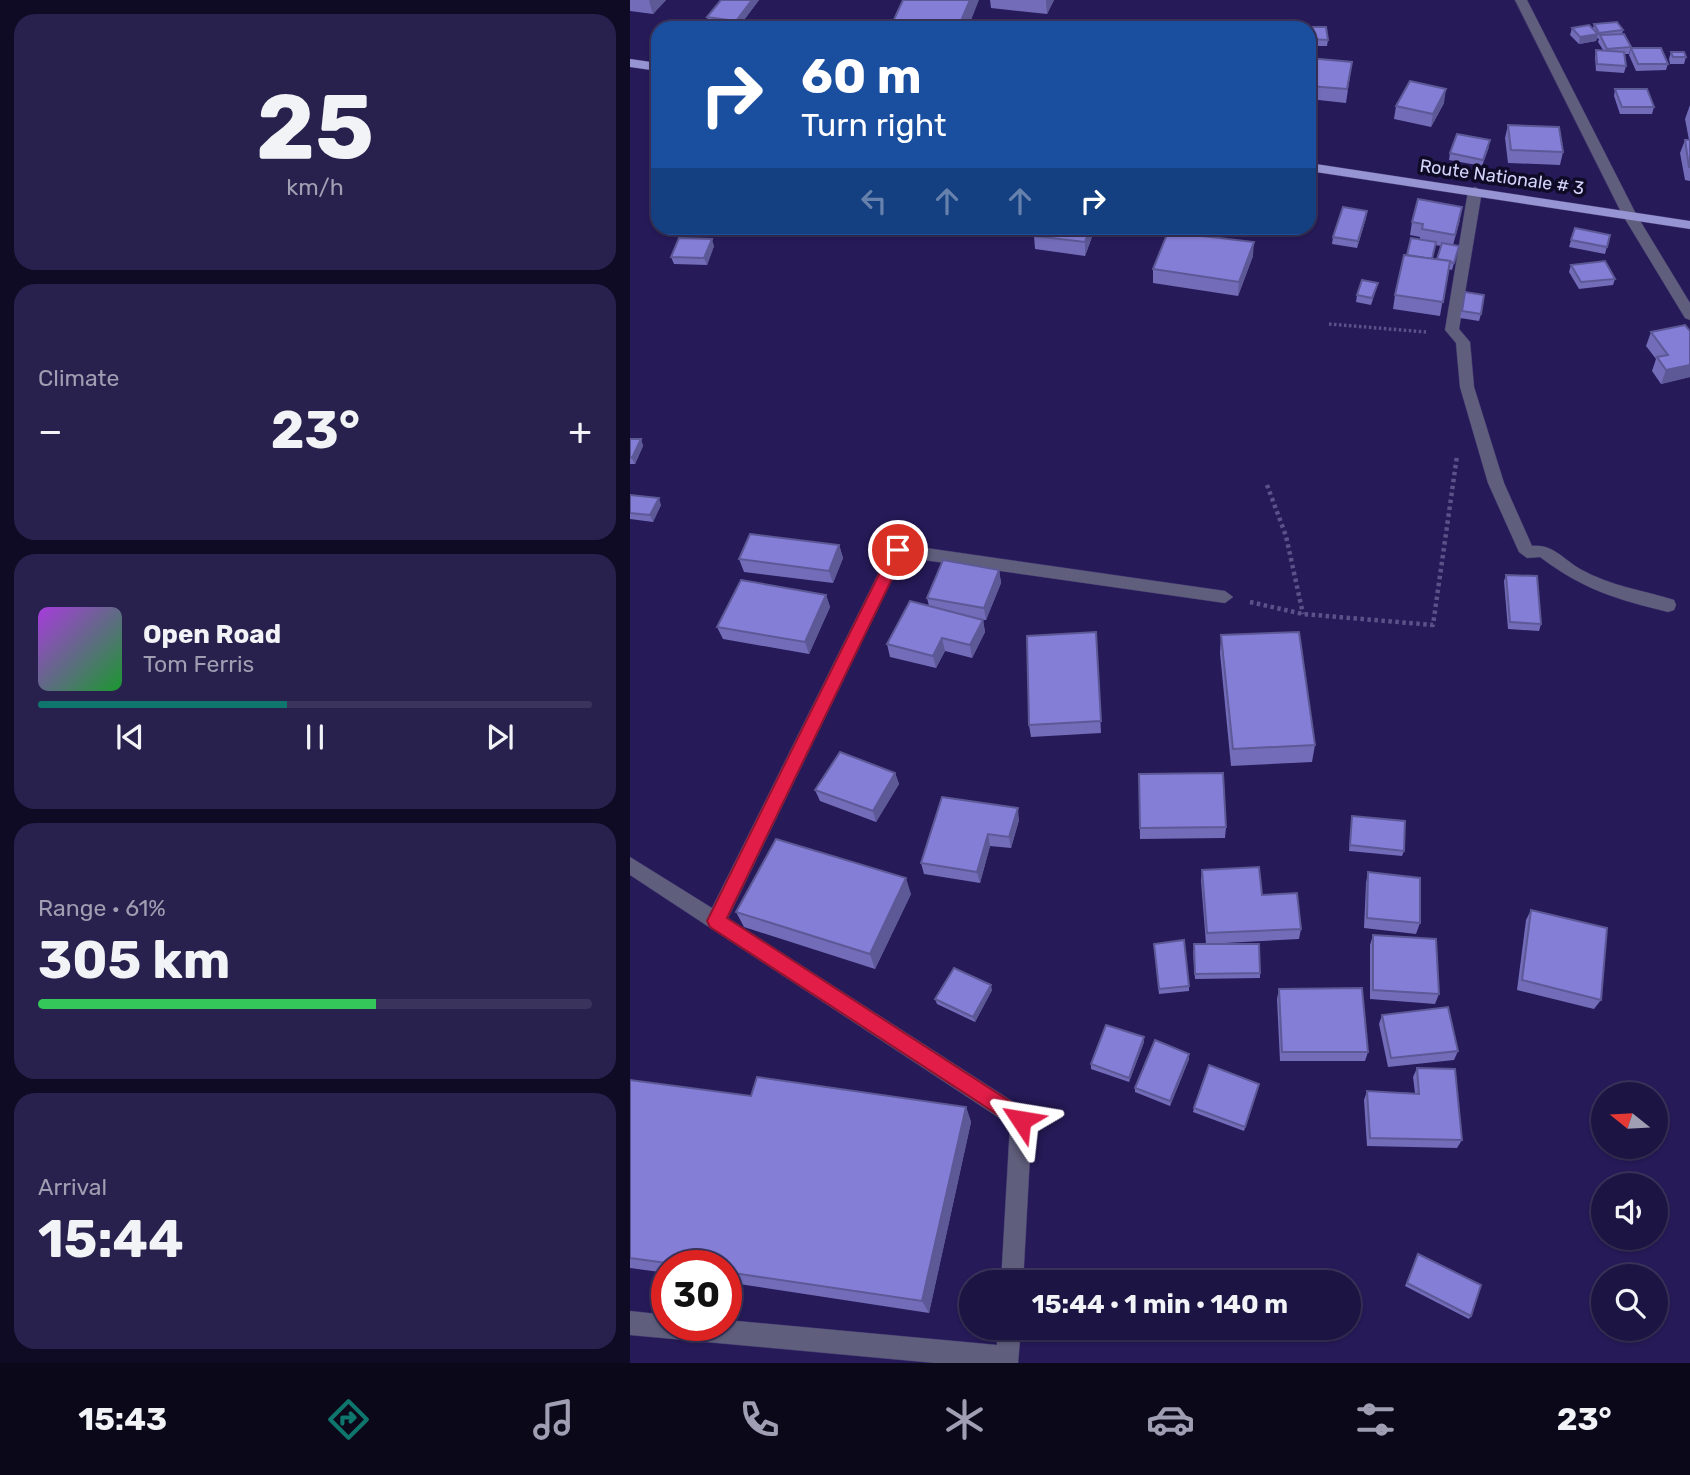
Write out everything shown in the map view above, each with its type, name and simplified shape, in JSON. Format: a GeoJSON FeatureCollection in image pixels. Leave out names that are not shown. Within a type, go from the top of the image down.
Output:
{"type":"FeatureCollection","features":[{"type":"Feature","properties":{"kind":"main road"},"geometry":{"type":"LineString","coordinates":[[630,63],[651,66]]}},
{"type":"Feature","properties":{"kind":"main road","name":"Route Nationale # 3"},"geometry":{"type":"LineString","coordinates":[[1316,168],[1690,225]]}},
{"type":"Feature","properties":{"kind":"street"},"geometry":{"type":"LineString","coordinates":[[1521,0],[1629,214],[1690,315]]}},
{"type":"Feature","properties":{"kind":"street"},"geometry":{"type":"LineString","coordinates":[[1475,191],[1452,330],[1463,342],[1467,387],[1496,483],[1527,552],[1543,551],[1573,573],[1613,592],[1668,605]]}},
{"type":"Feature","properties":{"kind":"street"},"geometry":{"type":"LineString","coordinates":[[716,921],[898,550],[1226,597]]}},
{"type":"Feature","properties":{"kind":"street"},"geometry":{"type":"LineString","coordinates":[[630,865],[1021,1120],[1013,1270]]}},
{"type":"Feature","properties":{"kind":"street"},"geometry":{"type":"LineString","coordinates":[[630,1323],[1008,1358],[1009,1340]]}},
{"type":"Feature","properties":{"kind":"path"},"geometry":{"type":"LineString","coordinates":[[1329,324],[1440,333]]}},
{"type":"Feature","properties":{"kind":"path"},"geometry":{"type":"LineString","coordinates":[[1226,597],[1303,614],[1433,625],[1457,456],[1455,442]]}},
{"type":"Feature","properties":{"kind":"path"},"geometry":{"type":"LineString","coordinates":[[1268,485],[1286,536],[1303,614]]}},
{"type":"Feature","properties":{"kind":"building"},"geometry":{"type":"Polygon","coordinates":[[[721,0],[752,0],[736,21],[707,17],[721,0]]]}},
{"type":"Feature","properties":{"kind":"building"},"geometry":{"type":"Polygon","coordinates":[[[903,0],[970,0],[961,21],[893,21],[903,0]]]}},
{"type":"Feature","properties":{"kind":"building"},"geometry":{"type":"Polygon","coordinates":[[[1617,22],[1623,30],[1599,33],[1594,24],[1617,22]]]}},
{"type":"Feature","properties":{"kind":"building"},"geometry":{"type":"Polygon","coordinates":[[[1589,25],[1598,34],[1580,37],[1572,28],[1589,25]]]}},
{"type":"Feature","properties":{"kind":"building"},"geometry":{"type":"Polygon","coordinates":[[[1316,27],[1326,27],[1328,40],[1316,39],[1316,27]]]}},
{"type":"Feature","properties":{"kind":"building"},"geometry":{"type":"Polygon","coordinates":[[[1624,34],[1631,47],[1607,49],[1600,35],[1624,34]]]}},
{"type":"Feature","properties":{"kind":"building"},"geometry":{"type":"Polygon","coordinates":[[[1631,48],[1661,48],[1668,64],[1638,64],[1631,48]]]}},
{"type":"Feature","properties":{"kind":"building"},"geometry":{"type":"Polygon","coordinates":[[[1596,50],[1624,52],[1626,66],[1597,64],[1596,50]]]}},
{"type":"Feature","properties":{"kind":"building"},"geometry":{"type":"Polygon","coordinates":[[[1671,52],[1684,52],[1686,57],[1673,57],[1671,52]]]}},
{"type":"Feature","properties":{"kind":"building"},"geometry":{"type":"Polygon","coordinates":[[[1316,59],[1352,62],[1347,89],[1316,87],[1316,59]]]}},
{"type":"Feature","properties":{"kind":"building"},"geometry":{"type":"Polygon","coordinates":[[[1410,81],[1446,89],[1433,114],[1396,106],[1410,81]]]}},
{"type":"Feature","properties":{"kind":"building"},"geometry":{"type":"Polygon","coordinates":[[[1615,89],[1647,89],[1654,107],[1622,107],[1615,89]]]}},
{"type":"Feature","properties":{"kind":"building"},"geometry":{"type":"Polygon","coordinates":[[[1508,125],[1559,127],[1563,152],[1511,150],[1508,125]]]}},
{"type":"Feature","properties":{"kind":"building"},"geometry":{"type":"Polygon","coordinates":[[[1457,134],[1490,140],[1483,160],[1450,153],[1457,134]]]}},
{"type":"Feature","properties":{"kind":"building"},"geometry":{"type":"Polygon","coordinates":[[[1685,140],[1690,140],[1690,167],[1689,167],[1685,140]]]}},
{"type":"Feature","properties":{"kind":"building"},"geometry":{"type":"Polygon","coordinates":[[[1418,199],[1462,207],[1455,235],[1422,229],[1423,224],[1412,222],[1418,199]]]}},
{"type":"Feature","properties":{"kind":"building"},"geometry":{"type":"Polygon","coordinates":[[[1343,207],[1367,211],[1358,241],[1333,237],[1343,207]]]}},
{"type":"Feature","properties":{"kind":"building"},"geometry":{"type":"Polygon","coordinates":[[[1575,228],[1610,235],[1607,247],[1571,240],[1575,228]]]}},
{"type":"Feature","properties":{"kind":"building"},"geometry":{"type":"Polygon","coordinates":[[[1034,235],[1088,235],[1085,242],[1034,235]]]}},
{"type":"Feature","properties":{"kind":"building"},"geometry":{"type":"Polygon","coordinates":[[[1167,235],[1194,235],[1254,242],[1239,282],[1153,269],[1167,235]]]}},
{"type":"Feature","properties":{"kind":"building"},"geometry":{"type":"Polygon","coordinates":[[[679,238],[712,239],[704,258],[671,257],[679,238]]]}},
{"type":"Feature","properties":{"kind":"building"},"geometry":{"type":"Polygon","coordinates":[[[1411,238],[1436,242],[1432,259],[1407,255],[1411,238]]]}},
{"type":"Feature","properties":{"kind":"building"},"geometry":{"type":"Polygon","coordinates":[[[1442,243],[1459,246],[1454,263],[1437,259],[1442,243]]]}},
{"type":"Feature","properties":{"kind":"building"},"geometry":{"type":"Polygon","coordinates":[[[1404,255],[1450,261],[1443,302],[1395,295],[1404,255]]]}},
{"type":"Feature","properties":{"kind":"building"},"geometry":{"type":"Polygon","coordinates":[[[1605,261],[1615,279],[1581,282],[1571,265],[1605,261]]]}},
{"type":"Feature","properties":{"kind":"building"},"geometry":{"type":"Polygon","coordinates":[[[1362,280],[1378,283],[1372,298],[1357,295],[1362,280]]]}},
{"type":"Feature","properties":{"kind":"building"},"geometry":{"type":"Polygon","coordinates":[[[1465,292],[1484,295],[1481,314],[1462,311],[1465,292]]]}},
{"type":"Feature","properties":{"kind":"building"},"geometry":{"type":"Polygon","coordinates":[[[1685,325],[1690,331],[1690,365],[1666,370],[1657,357],[1668,355],[1651,332],[1685,325]]]}},
{"type":"Feature","properties":{"kind":"building"},"geometry":{"type":"Polygon","coordinates":[[[630,439],[641,439],[632,458],[630,457],[630,439]]]}},
{"type":"Feature","properties":{"kind":"building"},"geometry":{"type":"Polygon","coordinates":[[[630,495],[659,498],[650,515],[630,513],[630,495]]]}},
{"type":"Feature","properties":{"kind":"building"},"geometry":{"type":"Polygon","coordinates":[[[750,534],[839,545],[829,571],[739,559],[750,534]]]}},
{"type":"Feature","properties":{"kind":"building"},"geometry":{"type":"Polygon","coordinates":[[[943,560],[999,570],[984,608],[927,598],[943,560]]]}},
{"type":"Feature","properties":{"kind":"building"},"geometry":{"type":"Polygon","coordinates":[[[1506,575],[1537,576],[1541,624],[1510,622],[1506,575]]]}},
{"type":"Feature","properties":{"kind":"building"},"geometry":{"type":"Polygon","coordinates":[[[741,580],[826,595],[805,642],[717,627],[741,580]]]}},
{"type":"Feature","properties":{"kind":"building"},"geometry":{"type":"Polygon","coordinates":[[[910,601],[983,620],[970,645],[942,638],[933,656],[887,644],[910,601]]]}},
{"type":"Feature","properties":{"kind":"building"},"geometry":{"type":"Polygon","coordinates":[[[1096,632],[1101,721],[1029,725],[1027,636],[1096,632]]]}},
{"type":"Feature","properties":{"kind":"building"},"geometry":{"type":"Polygon","coordinates":[[[1299,632],[1315,745],[1233,749],[1221,635],[1299,632]]]}},
{"type":"Feature","properties":{"kind":"building"},"geometry":{"type":"Polygon","coordinates":[[[840,752],[895,773],[873,811],[815,790],[840,752]]]}},
{"type":"Feature","properties":{"kind":"building"},"geometry":{"type":"Polygon","coordinates":[[[1223,773],[1226,827],[1140,828],[1139,774],[1223,773]]]}},
{"type":"Feature","properties":{"kind":"building"},"geometry":{"type":"Polygon","coordinates":[[[942,797],[1018,808],[1009,837],[988,834],[977,872],[921,863],[942,797]]]}},
{"type":"Feature","properties":{"kind":"building"},"geometry":{"type":"Polygon","coordinates":[[[1352,816],[1405,821],[1404,851],[1350,845],[1352,816]]]}},
{"type":"Feature","properties":{"kind":"building"},"geometry":{"type":"Polygon","coordinates":[[[776,839],[906,878],[870,954],[736,912],[776,839]]]}},
{"type":"Feature","properties":{"kind":"building"},"geometry":{"type":"Polygon","coordinates":[[[1259,867],[1262,895],[1297,893],[1301,929],[1207,933],[1202,870],[1259,867]]]}},
{"type":"Feature","properties":{"kind":"building"},"geometry":{"type":"Polygon","coordinates":[[[1368,872],[1420,878],[1420,923],[1367,918],[1368,872]]]}},
{"type":"Feature","properties":{"kind":"building"},"geometry":{"type":"Polygon","coordinates":[[[1531,910],[1607,928],[1601,1000],[1522,980],[1531,910]]]}},
{"type":"Feature","properties":{"kind":"building"},"geometry":{"type":"Polygon","coordinates":[[[1373,935],[1436,939],[1439,994],[1373,990],[1373,935]]]}},
{"type":"Feature","properties":{"kind":"building"},"geometry":{"type":"Polygon","coordinates":[[[1184,940],[1189,986],[1159,989],[1154,944],[1184,940]]]}},
{"type":"Feature","properties":{"kind":"building"},"geometry":{"type":"Polygon","coordinates":[[[1194,944],[1259,944],[1260,973],[1195,974],[1194,944]]]}},
{"type":"Feature","properties":{"kind":"building"},"geometry":{"type":"Polygon","coordinates":[[[954,968],[991,985],[973,1017],[935,999],[954,968]]]}},
{"type":"Feature","properties":{"kind":"building"},"geometry":{"type":"Polygon","coordinates":[[[1362,988],[1368,1052],[1282,1052],[1279,989],[1362,988]]]}},
{"type":"Feature","properties":{"kind":"building"},"geometry":{"type":"Polygon","coordinates":[[[1448,1007],[1458,1051],[1391,1058],[1382,1015],[1448,1007]]]}},
{"type":"Feature","properties":{"kind":"building"},"geometry":{"type":"Polygon","coordinates":[[[1106,1025],[1144,1037],[1129,1078],[1091,1064],[1106,1025]]]}},
{"type":"Feature","properties":{"kind":"building"},"geometry":{"type":"Polygon","coordinates":[[[1155,1040],[1189,1054],[1170,1101],[1135,1088],[1155,1040]]]}},
{"type":"Feature","properties":{"kind":"building"},"geometry":{"type":"Polygon","coordinates":[[[1209,1065],[1259,1084],[1245,1127],[1194,1108],[1209,1065]]]}},
{"type":"Feature","properties":{"kind":"building"},"geometry":{"type":"Polygon","coordinates":[[[1417,1068],[1455,1069],[1462,1140],[1370,1138],[1367,1091],[1419,1094],[1417,1068]]]}},
{"type":"Feature","properties":{"kind":"building"},"geometry":{"type":"Polygon","coordinates":[[[757,1077],[966,1107],[922,1301],[742,1274],[742,1250],[651,1250],[651,1261],[630,1258],[630,1080],[751,1096],[757,1077]]]}},
{"type":"Feature","properties":{"kind":"building"},"geometry":{"type":"Polygon","coordinates":[[[1418,1254],[1481,1285],[1471,1316],[1407,1283],[1418,1254]]]}},
{"type":"Feature","properties":{"kind":"route"},"geometry":{"type":"LineString","coordinates":[[898,550],[716,921],[1021,1120]]}}]}
